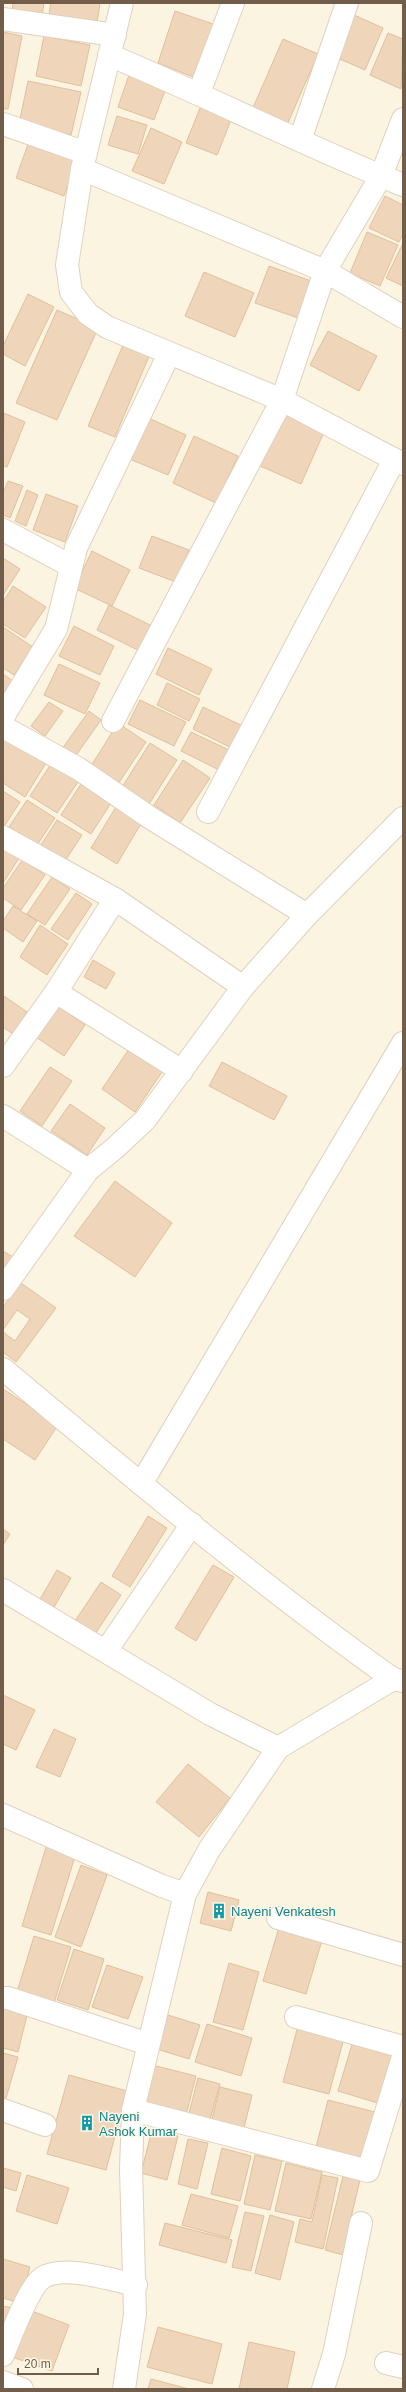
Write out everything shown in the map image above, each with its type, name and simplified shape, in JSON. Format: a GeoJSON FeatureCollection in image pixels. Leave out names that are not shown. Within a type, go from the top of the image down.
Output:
{"type":"FeatureCollection","features":[{"type":"Feature","properties":{"kind":"street"},"geometry":{"type":"LineString","coordinates":[[122,3],[84,161],[67,265],[72,292],[88,314],[108,327],[169,354],[282,400],[399,462],[208,812]]}},
{"type":"Feature","properties":{"kind":"street"},"geometry":{"type":"LineString","coordinates":[[199,93],[233,3]]}},
{"type":"Feature","properties":{"kind":"street"},"geometry":{"type":"LineString","coordinates":[[300,140],[347,3]]}},
{"type":"Feature","properties":{"kind":"street"},"geometry":{"type":"LineString","coordinates":[[3,20],[112,45],[199,93],[300,140],[403,185]]}},
{"type":"Feature","properties":{"kind":"street"},"geometry":{"type":"LineString","coordinates":[[113,721],[282,400],[325,271],[381,176],[403,119]]}},
{"type":"Feature","properties":{"kind":"street"},"geometry":{"type":"LineString","coordinates":[[3,124],[325,271],[403,316]]}},
{"type":"Feature","properties":{"kind":"street"},"geometry":{"type":"LineString","coordinates":[[3,717],[56,629],[76,548],[169,354]]}},
{"type":"Feature","properties":{"kind":"street"},"geometry":{"type":"LineString","coordinates":[[3,530],[71,566]]}},
{"type":"Feature","properties":{"kind":"street"},"geometry":{"type":"LineString","coordinates":[[3,728],[79,768],[149,817],[307,915]]}},
{"type":"Feature","properties":{"kind":"street"},"geometry":{"type":"LineString","coordinates":[[3,1289],[88,1170],[116,1148],[145,1120],[182,1072],[243,987],[307,915],[403,818]]}},
{"type":"Feature","properties":{"kind":"street"},"geometry":{"type":"LineString","coordinates":[[3,837],[115,899],[243,987]]}},
{"type":"Feature","properties":{"kind":"street"},"geometry":{"type":"LineString","coordinates":[[3,1066],[56,992],[115,899]]}},
{"type":"Feature","properties":{"kind":"street"},"geometry":{"type":"LineString","coordinates":[[56,992],[182,1072]]}},
{"type":"Feature","properties":{"kind":"street"},"geometry":{"type":"LineString","coordinates":[[141,1484],[403,1043]]}},
{"type":"Feature","properties":{"kind":"street"},"geometry":{"type":"LineString","coordinates":[[3,1116],[88,1170]]}},
{"type":"Feature","properties":{"kind":"street"},"geometry":{"type":"LineString","coordinates":[[3,1369],[141,1484],[328,1633],[398,1680],[278,1748],[234,1811],[209,1850],[184,1894],[133,2110],[130,2169],[136,2285],[132,2347],[124,2389]]}},
{"type":"Feature","properties":{"kind":"street"},"geometry":{"type":"LineString","coordinates":[[106,1651],[192,1524]]}},
{"type":"Feature","properties":{"kind":"street"},"geometry":{"type":"LineString","coordinates":[[3,1590],[210,1714],[278,1748]]}},
{"type":"Feature","properties":{"kind":"street"},"geometry":{"type":"LineString","coordinates":[[3,1814],[162,1886],[184,1894]]}},
{"type":"Feature","properties":{"kind":"street"},"geometry":{"type":"LineString","coordinates":[[278,1918],[403,1955]]}},
{"type":"Feature","properties":{"kind":"street"},"geometry":{"type":"LineString","coordinates":[[3,1998],[8,1998],[148,2044]]}},
{"type":"Feature","properties":{"kind":"street"},"geometry":{"type":"LineString","coordinates":[[296,2017],[403,2047]]}},
{"type":"Feature","properties":{"kind":"street"},"geometry":{"type":"LineString","coordinates":[[133,2110],[368,2171],[403,2058]]}},
{"type":"Feature","properties":{"kind":"street"},"geometry":{"type":"LineString","coordinates":[[3,2110],[45,2126]]}},
{"type":"Feature","properties":{"kind":"street"},"geometry":{"type":"LineString","coordinates":[[323,2389],[334,2354],[361,2223]]}},
{"type":"Feature","properties":{"kind":"street"},"geometry":{"type":"LineString","coordinates":[[3,2355],[32,2290],[41,2278],[53,2273],[79,2273],[136,2285]]}},
{"type":"Feature","properties":{"kind":"street"},"geometry":{"type":"LineString","coordinates":[[3,2382],[22,2389]]}},
{"type":"Feature","properties":{"kind":"building"},"geometry":{"type":"Polygon","coordinates":[[[13,3],[44,3],[42,16],[12,12],[13,3]]]}},
{"type":"Feature","properties":{"kind":"building"},"geometry":{"type":"Polygon","coordinates":[[[51,3],[100,3],[97,23],[49,14],[51,3]]]}},
{"type":"Feature","properties":{"kind":"building"},"geometry":{"type":"Polygon","coordinates":[[[175,11],[216,25],[198,79],[158,63],[175,11]]]}},
{"type":"Feature","properties":{"kind":"building"},"geometry":{"type":"Polygon","coordinates":[[[352,14],[383,28],[365,70],[333,56],[352,14]]]}},
{"type":"Feature","properties":{"kind":"building"},"geometry":{"type":"Polygon","coordinates":[[[3,32],[22,36],[8,109],[3,109],[3,32]]]}},
{"type":"Feature","properties":{"kind":"building"},"geometry":{"type":"Polygon","coordinates":[[[388,33],[403,39],[401,89],[370,75],[388,33]]]}},
{"type":"Feature","properties":{"kind":"building"},"geometry":{"type":"Polygon","coordinates":[[[44,36],[90,45],[81,86],[36,76],[44,36]]]}},
{"type":"Feature","properties":{"kind":"building"},"geometry":{"type":"Polygon","coordinates":[[[283,39],[318,54],[287,125],[252,110],[283,39]]]}},
{"type":"Feature","properties":{"kind":"building"},"geometry":{"type":"Polygon","coordinates":[[[129,75],[166,88],[154,120],[118,107],[129,75]]]}},
{"type":"Feature","properties":{"kind":"building"},"geometry":{"type":"Polygon","coordinates":[[[28,81],[81,92],[71,135],[19,124],[28,81]]]}},
{"type":"Feature","properties":{"kind":"building"},"geometry":{"type":"Polygon","coordinates":[[[200,108],[231,120],[217,155],[186,143],[200,108]]]}},
{"type":"Feature","properties":{"kind":"building"},"geometry":{"type":"Polygon","coordinates":[[[117,116],[147,125],[138,154],[108,145],[117,116]]]}},
{"type":"Feature","properties":{"kind":"building"},"geometry":{"type":"Polygon","coordinates":[[[151,128],[182,142],[164,184],[132,171],[151,128]]]}},
{"type":"Feature","properties":{"kind":"building"},"geometry":{"type":"Polygon","coordinates":[[[31,136],[79,154],[64,196],[16,178],[31,136]]]}},
{"type":"Feature","properties":{"kind":"building"},"geometry":{"type":"Polygon","coordinates":[[[385,196],[403,205],[403,234],[399,242],[369,228],[385,196]]]}},
{"type":"Feature","properties":{"kind":"building"},"geometry":{"type":"Polygon","coordinates":[[[367,232],[398,245],[380,286],[350,273],[367,232]]]}},
{"type":"Feature","properties":{"kind":"building"},"geometry":{"type":"Polygon","coordinates":[[[403,243],[403,286],[386,278],[403,243]]]}},
{"type":"Feature","properties":{"kind":"building"},"geometry":{"type":"Polygon","coordinates":[[[269,266],[314,282],[301,319],[255,303],[269,266]]]}},
{"type":"Feature","properties":{"kind":"building"},"geometry":{"type":"Polygon","coordinates":[[[204,272],[254,293],[235,337],[185,316],[204,272]]]}},
{"type":"Feature","properties":{"kind":"building"},"geometry":{"type":"Polygon","coordinates":[[[28,294],[54,307],[25,366],[3,354],[3,346],[28,294]]]}},
{"type":"Feature","properties":{"kind":"building"},"geometry":{"type":"Polygon","coordinates":[[[57,310],[98,328],[57,420],[16,403],[57,310]]]}},
{"type":"Feature","properties":{"kind":"building"},"geometry":{"type":"Polygon","coordinates":[[[328,331],[377,356],[359,391],[310,365],[328,331]]]}},
{"type":"Feature","properties":{"kind":"building"},"geometry":{"type":"Polygon","coordinates":[[[124,343],[150,354],[115,437],[88,426],[124,343]]]}},
{"type":"Feature","properties":{"kind":"building"},"geometry":{"type":"Polygon","coordinates":[[[4,413],[25,422],[7,467],[3,466],[4,413]]]}},
{"type":"Feature","properties":{"kind":"building"},"geometry":{"type":"Polygon","coordinates":[[[281,413],[324,432],[301,484],[258,465],[281,413]]]}},
{"type":"Feature","properties":{"kind":"building"},"geometry":{"type":"Polygon","coordinates":[[[144,416],[186,435],[168,475],[125,457],[144,416]]]}},
{"type":"Feature","properties":{"kind":"building"},"geometry":{"type":"Polygon","coordinates":[[[194,436],[238,456],[216,503],[173,483],[194,436]]]}},
{"type":"Feature","properties":{"kind":"building"},"geometry":{"type":"Polygon","coordinates":[[[8,481],[23,486],[10,518],[3,515],[3,493],[8,481]]]}},
{"type":"Feature","properties":{"kind":"building"},"geometry":{"type":"Polygon","coordinates":[[[27,490],[38,495],[26,526],[15,521],[27,490]]]}},
{"type":"Feature","properties":{"kind":"building"},"geometry":{"type":"Polygon","coordinates":[[[46,494],[78,506],[65,542],[33,530],[46,494]]]}},
{"type":"Feature","properties":{"kind":"building"},"geometry":{"type":"Polygon","coordinates":[[[152,536],[189,550],[176,582],[139,568],[152,536]]]}},
{"type":"Feature","properties":{"kind":"building"},"geometry":{"type":"Polygon","coordinates":[[[92,551],[130,570],[112,606],[74,588],[92,551]]]}},
{"type":"Feature","properties":{"kind":"building"},"geometry":{"type":"Polygon","coordinates":[[[3,558],[20,569],[3,595],[3,558]]]}},
{"type":"Feature","properties":{"kind":"building"},"geometry":{"type":"Polygon","coordinates":[[[13,586],[46,607],[25,638],[3,624],[3,602],[13,586]]]}},
{"type":"Feature","properties":{"kind":"building"},"geometry":{"type":"Polygon","coordinates":[[[109,605],[152,626],[140,651],[97,630],[109,605]]]}},
{"type":"Feature","properties":{"kind":"building"},"geometry":{"type":"Polygon","coordinates":[[[74,626],[114,646],[100,675],[59,656],[74,626]]]}},
{"type":"Feature","properties":{"kind":"building"},"geometry":{"type":"Polygon","coordinates":[[[3,627],[33,647],[14,675],[3,668],[3,627]]]}},
{"type":"Feature","properties":{"kind":"building"},"geometry":{"type":"Polygon","coordinates":[[[168,648],[212,669],[199,695],[156,674],[168,648]]]}},
{"type":"Feature","properties":{"kind":"building"},"geometry":{"type":"Polygon","coordinates":[[[59,664],[100,683],[85,714],[44,695],[59,664]]]}},
{"type":"Feature","properties":{"kind":"building"},"geometry":{"type":"Polygon","coordinates":[[[3,674],[13,681],[3,696],[3,674]]]}},
{"type":"Feature","properties":{"kind":"building"},"geometry":{"type":"Polygon","coordinates":[[[167,683],[200,699],[189,721],[157,705],[167,683]]]}},
{"type":"Feature","properties":{"kind":"building"},"geometry":{"type":"Polygon","coordinates":[[[140,700],[186,722],[174,746],[128,724],[140,700]]]}},
{"type":"Feature","properties":{"kind":"building"},"geometry":{"type":"Polygon","coordinates":[[[49,702],[63,711],[45,736],[31,726],[49,702]]]}},
{"type":"Feature","properties":{"kind":"building"},"geometry":{"type":"Polygon","coordinates":[[[203,707],[245,727],[234,749],[193,729],[203,707]]]}},
{"type":"Feature","properties":{"kind":"building"},"geometry":{"type":"Polygon","coordinates":[[[89,711],[101,720],[74,758],[62,749],[89,711]]]}},
{"type":"Feature","properties":{"kind":"building"},"geometry":{"type":"Polygon","coordinates":[[[118,723],[146,742],[118,784],[91,766],[118,723]]]}},
{"type":"Feature","properties":{"kind":"building"},"geometry":{"type":"Polygon","coordinates":[[[191,732],[231,751],[221,771],[181,751],[191,732]]]}},
{"type":"Feature","properties":{"kind":"building"},"geometry":{"type":"Polygon","coordinates":[[[3,737],[46,763],[25,797],[3,783],[3,737]]]}},
{"type":"Feature","properties":{"kind":"building"},"geometry":{"type":"Polygon","coordinates":[[[150,743],[177,760],[149,804],[122,787],[150,743]]]}},
{"type":"Feature","properties":{"kind":"building"},"geometry":{"type":"Polygon","coordinates":[[[183,760],[210,778],[180,823],[154,805],[183,760]]]}},
{"type":"Feature","properties":{"kind":"building"},"geometry":{"type":"Polygon","coordinates":[[[51,764],[78,782],[57,813],[30,796],[51,764]]]}},
{"type":"Feature","properties":{"kind":"building"},"geometry":{"type":"Polygon","coordinates":[[[81,784],[111,803],[91,834],[61,815],[81,784]]]}},
{"type":"Feature","properties":{"kind":"building"},"geometry":{"type":"Polygon","coordinates":[[[3,791],[20,802],[3,828],[3,791]]]}},
{"type":"Feature","properties":{"kind":"building"},"geometry":{"type":"Polygon","coordinates":[[[27,800],[55,818],[37,845],[9,827],[27,800]]]}},
{"type":"Feature","properties":{"kind":"building"},"geometry":{"type":"Polygon","coordinates":[[[116,807],[142,822],[117,864],[91,848],[116,807]]]}},
{"type":"Feature","properties":{"kind":"building"},"geometry":{"type":"Polygon","coordinates":[[[57,820],[82,835],[65,861],[41,845],[57,820]]]}},
{"type":"Feature","properties":{"kind":"building"},"geometry":{"type":"Polygon","coordinates":[[[3,848],[19,858],[3,883],[3,848]]]}},
{"type":"Feature","properties":{"kind":"building"},"geometry":{"type":"Polygon","coordinates":[[[23,859],[45,875],[21,910],[3,898],[3,888],[23,859]]]}},
{"type":"Feature","properties":{"kind":"building"},"geometry":{"type":"Polygon","coordinates":[[[52,877],[70,889],[45,925],[27,914],[52,877]]]}},
{"type":"Feature","properties":{"kind":"building"},"geometry":{"type":"Polygon","coordinates":[[[76,893],[92,904],[68,940],[51,929],[76,893]]]}},
{"type":"Feature","properties":{"kind":"building"},"geometry":{"type":"Polygon","coordinates":[[[13,906],[37,921],[23,942],[3,928],[3,921],[13,906]]]}},
{"type":"Feature","properties":{"kind":"building"},"geometry":{"type":"Polygon","coordinates":[[[40,925],[68,944],[47,975],[20,957],[40,925]]]}},
{"type":"Feature","properties":{"kind":"building"},"geometry":{"type":"Polygon","coordinates":[[[93,960],[115,973],[106,989],[84,977],[93,960]]]}},
{"type":"Feature","properties":{"kind":"building"},"geometry":{"type":"Polygon","coordinates":[[[4,996],[27,1012],[13,1034],[3,1027],[4,996]]]}},
{"type":"Feature","properties":{"kind":"building"},"geometry":{"type":"Polygon","coordinates":[[[55,1004],[85,1025],[64,1056],[33,1035],[55,1004]]]}},
{"type":"Feature","properties":{"kind":"building"},"geometry":{"type":"Polygon","coordinates":[[[131,1046],[164,1069],[135,1112],[102,1089],[131,1046]]]}},
{"type":"Feature","properties":{"kind":"building"},"geometry":{"type":"Polygon","coordinates":[[[222,1062],[287,1096],[274,1120],[209,1086],[222,1062]]]}},
{"type":"Feature","properties":{"kind":"building"},"geometry":{"type":"Polygon","coordinates":[[[50,1067],[72,1081],[42,1126],[20,1111],[50,1067]]]}},
{"type":"Feature","properties":{"kind":"building"},"geometry":{"type":"Polygon","coordinates":[[[70,1104],[105,1128],[87,1155],[51,1131],[70,1104]]]}},
{"type":"Feature","properties":{"kind":"building"},"geometry":{"type":"Polygon","coordinates":[[[115,1181],[172,1223],[135,1277],[74,1236],[115,1181]]]}},
{"type":"Feature","properties":{"kind":"building"},"geometry":{"type":"Polygon","coordinates":[[[3,1251],[13,1257],[3,1274],[3,1251]]]}},
{"type":"Feature","properties":{"kind":"building"},"geometry":{"type":"Polygon","coordinates":[[[21,1283],[56,1308],[16,1362],[3,1352],[3,1332],[15,1341],[30,1319],[17,1310],[3,1330],[3,1307],[21,1283]]]}},
{"type":"Feature","properties":{"kind":"building"},"geometry":{"type":"Polygon","coordinates":[[[3,1389],[58,1425],[35,1460],[3,1439],[3,1389]]]}},
{"type":"Feature","properties":{"kind":"building"},"geometry":{"type":"Polygon","coordinates":[[[148,1516],[167,1528],[130,1587],[112,1576],[148,1516]]]}},
{"type":"Feature","properties":{"kind":"building"},"geometry":{"type":"Polygon","coordinates":[[[3,1529],[10,1534],[3,1545],[3,1529]]]}},
{"type":"Feature","properties":{"kind":"building"},"geometry":{"type":"Polygon","coordinates":[[[213,1565],[234,1577],[196,1641],[175,1628],[213,1565]]]}},
{"type":"Feature","properties":{"kind":"building"},"geometry":{"type":"Polygon","coordinates":[[[57,1570],[71,1578],[50,1614],[36,1606],[57,1570]]]}},
{"type":"Feature","properties":{"kind":"building"},"geometry":{"type":"Polygon","coordinates":[[[101,1582],[121,1595],[91,1640],[71,1627],[101,1582]]]}},
{"type":"Feature","properties":{"kind":"building"},"geometry":{"type":"Polygon","coordinates":[[[3,1695],[35,1710],[16,1750],[3,1744],[3,1695]]]}},
{"type":"Feature","properties":{"kind":"building"},"geometry":{"type":"Polygon","coordinates":[[[54,1729],[76,1739],[60,1777],[36,1767],[54,1729]]]}},
{"type":"Feature","properties":{"kind":"building"},"geometry":{"type":"Polygon","coordinates":[[[188,1764],[230,1798],[199,1837],[156,1802],[188,1764]]]}},
{"type":"Feature","properties":{"kind":"building"},"geometry":{"type":"Polygon","coordinates":[[[47,1844],[76,1853],[51,1935],[22,1926],[47,1844]]]}},
{"type":"Feature","properties":{"kind":"building"},"geometry":{"type":"Polygon","coordinates":[[[81,1865],[107,1875],[81,1947],[55,1937],[81,1865]]]}},
{"type":"Feature","properties":{"kind":"building","name":"Nayeni Venkatesh"},"geometry":{"type":"Polygon","coordinates":[[[208,1892],[239,1900],[231,1931],[200,1923],[208,1892]]]}},
{"type":"Feature","properties":{"kind":"building"},"geometry":{"type":"Polygon","coordinates":[[[280,1924],[323,1937],[306,1994],[263,1981],[280,1924]]]}},
{"type":"Feature","properties":{"kind":"building"},"geometry":{"type":"Polygon","coordinates":[[[34,1936],[71,1947],[54,2003],[17,1992],[34,1936]]]}},
{"type":"Feature","properties":{"kind":"building"},"geometry":{"type":"Polygon","coordinates":[[[74,1949],[104,1959],[88,2010],[57,2000],[74,1949]]]}},
{"type":"Feature","properties":{"kind":"building"},"geometry":{"type":"Polygon","coordinates":[[[229,1963],[259,1972],[243,2030],[213,2022],[229,1963]]]}},
{"type":"Feature","properties":{"kind":"building"},"geometry":{"type":"Polygon","coordinates":[[[107,1965],[143,1977],[128,2019],[92,2007],[107,1965]]]}},
{"type":"Feature","properties":{"kind":"building"},"geometry":{"type":"Polygon","coordinates":[[[3,2004],[28,2011],[18,2052],[3,2048],[3,2004]]]}},
{"type":"Feature","properties":{"kind":"building"},"geometry":{"type":"Polygon","coordinates":[[[168,2015],[200,2025],[189,2059],[157,2049],[168,2015]]]}},
{"type":"Feature","properties":{"kind":"building"},"geometry":{"type":"Polygon","coordinates":[[[207,2024],[252,2038],[241,2076],[195,2062],[207,2024]]]}},
{"type":"Feature","properties":{"kind":"building"},"geometry":{"type":"Polygon","coordinates":[[[298,2026],[344,2038],[329,2094],[283,2082],[298,2026]]]}},
{"type":"Feature","properties":{"kind":"building"},"geometry":{"type":"Polygon","coordinates":[[[353,2041],[396,2054],[381,2104],[338,2091],[353,2041]]]}},
{"type":"Feature","properties":{"kind":"building"},"geometry":{"type":"Polygon","coordinates":[[[3,2053],[18,2057],[6,2098],[3,2098],[3,2053]]]}},
{"type":"Feature","properties":{"kind":"building"},"geometry":{"type":"Polygon","coordinates":[[[152,2065],[196,2076],[186,2115],[142,2104],[152,2065]]]}},
{"type":"Feature","properties":{"kind":"building","name":"Nayeni Ashok Kumar"},"geometry":{"type":"Polygon","coordinates":[[[69,2075],[127,2091],[106,2170],[47,2154],[69,2075]]]}},
{"type":"Feature","properties":{"kind":"building"},"geometry":{"type":"Polygon","coordinates":[[[198,2078],[220,2084],[209,2123],[188,2117],[198,2078]]]}},
{"type":"Feature","properties":{"kind":"building"},"geometry":{"type":"Polygon","coordinates":[[[220,2087],[252,2095],[243,2132],[211,2123],[220,2087]]]}},
{"type":"Feature","properties":{"kind":"building"},"geometry":{"type":"Polygon","coordinates":[[[328,2100],[375,2112],[362,2163],[315,2151],[328,2100]]]}},
{"type":"Feature","properties":{"kind":"building"},"geometry":{"type":"Polygon","coordinates":[[[152,2130],[178,2136],[167,2180],[141,2173],[152,2130]]]}},
{"type":"Feature","properties":{"kind":"building"},"geometry":{"type":"Polygon","coordinates":[[[188,2139],[208,2143],[197,2189],[178,2184],[188,2139]]]}},
{"type":"Feature","properties":{"kind":"building"},"geometry":{"type":"Polygon","coordinates":[[[222,2148],[251,2156],[240,2201],[211,2194],[222,2148]]]}},
{"type":"Feature","properties":{"kind":"building"},"geometry":{"type":"Polygon","coordinates":[[[255,2155],[282,2161],[270,2210],[244,2204],[255,2155]]]}},
{"type":"Feature","properties":{"kind":"building"},"geometry":{"type":"Polygon","coordinates":[[[286,2163],[322,2172],[311,2219],[275,2211],[286,2163]]]}},
{"type":"Feature","properties":{"kind":"building"},"geometry":{"type":"Polygon","coordinates":[[[3,2168],[21,2173],[16,2191],[3,2187],[3,2168]]]}},
{"type":"Feature","properties":{"kind":"building"},"geometry":{"type":"Polygon","coordinates":[[[27,2175],[69,2188],[57,2224],[16,2211],[27,2175]]]}},
{"type":"Feature","properties":{"kind":"building"},"geometry":{"type":"Polygon","coordinates":[[[322,2175],[338,2178],[323,2249],[295,2242],[300,2219],[312,2222],[322,2175]]]}},
{"type":"Feature","properties":{"kind":"building"},"geometry":{"type":"Polygon","coordinates":[[[343,2176],[360,2180],[348,2230],[347,2256],[325,2250],[343,2176]]]}},
{"type":"Feature","properties":{"kind":"building"},"geometry":{"type":"Polygon","coordinates":[[[191,2194],[238,2206],[229,2238],[182,2225],[191,2194]]]}},
{"type":"Feature","properties":{"kind":"building"},"geometry":{"type":"Polygon","coordinates":[[[245,2212],[264,2216],[251,2271],[232,2267],[245,2212]]]}},
{"type":"Feature","properties":{"kind":"building"},"geometry":{"type":"Polygon","coordinates":[[[270,2215],[294,2222],[280,2280],[255,2273],[270,2215]]]}},
{"type":"Feature","properties":{"kind":"building"},"geometry":{"type":"Polygon","coordinates":[[[165,2223],[232,2240],[226,2263],[159,2245],[165,2223]]]}},
{"type":"Feature","properties":{"kind":"building"},"geometry":{"type":"Polygon","coordinates":[[[3,2259],[30,2267],[20,2303],[3,2298],[3,2259]]]}},
{"type":"Feature","properties":{"kind":"building"},"geometry":{"type":"Polygon","coordinates":[[[3,2306],[13,2308],[3,2343],[3,2306]]]}},
{"type":"Feature","properties":{"kind":"building"},"geometry":{"type":"Polygon","coordinates":[[[29,2310],[69,2325],[52,2371],[12,2357],[29,2310]]]}},
{"type":"Feature","properties":{"kind":"building"},"geometry":{"type":"Polygon","coordinates":[[[158,2327],[222,2344],[212,2384],[147,2367],[158,2327]]]}},
{"type":"Feature","properties":{"kind":"building"},"geometry":{"type":"Polygon","coordinates":[[[249,2342],[295,2352],[287,2389],[239,2389],[249,2342]]]}},
{"type":"Feature","properties":{"kind":"building"},"geometry":{"type":"Polygon","coordinates":[[[151,2379],[189,2389],[148,2389],[151,2379]]]}},
{"type":"Feature","properties":{"kind":"place","name":"Nayeni Venkatesh"},"geometry":{"type":"Point","coordinates":[219,1911]}},
{"type":"Feature","properties":{"kind":"place","name":"Nayeni Ashok Kumar"},"geometry":{"type":"Point","coordinates":[87,2123]}}]}
